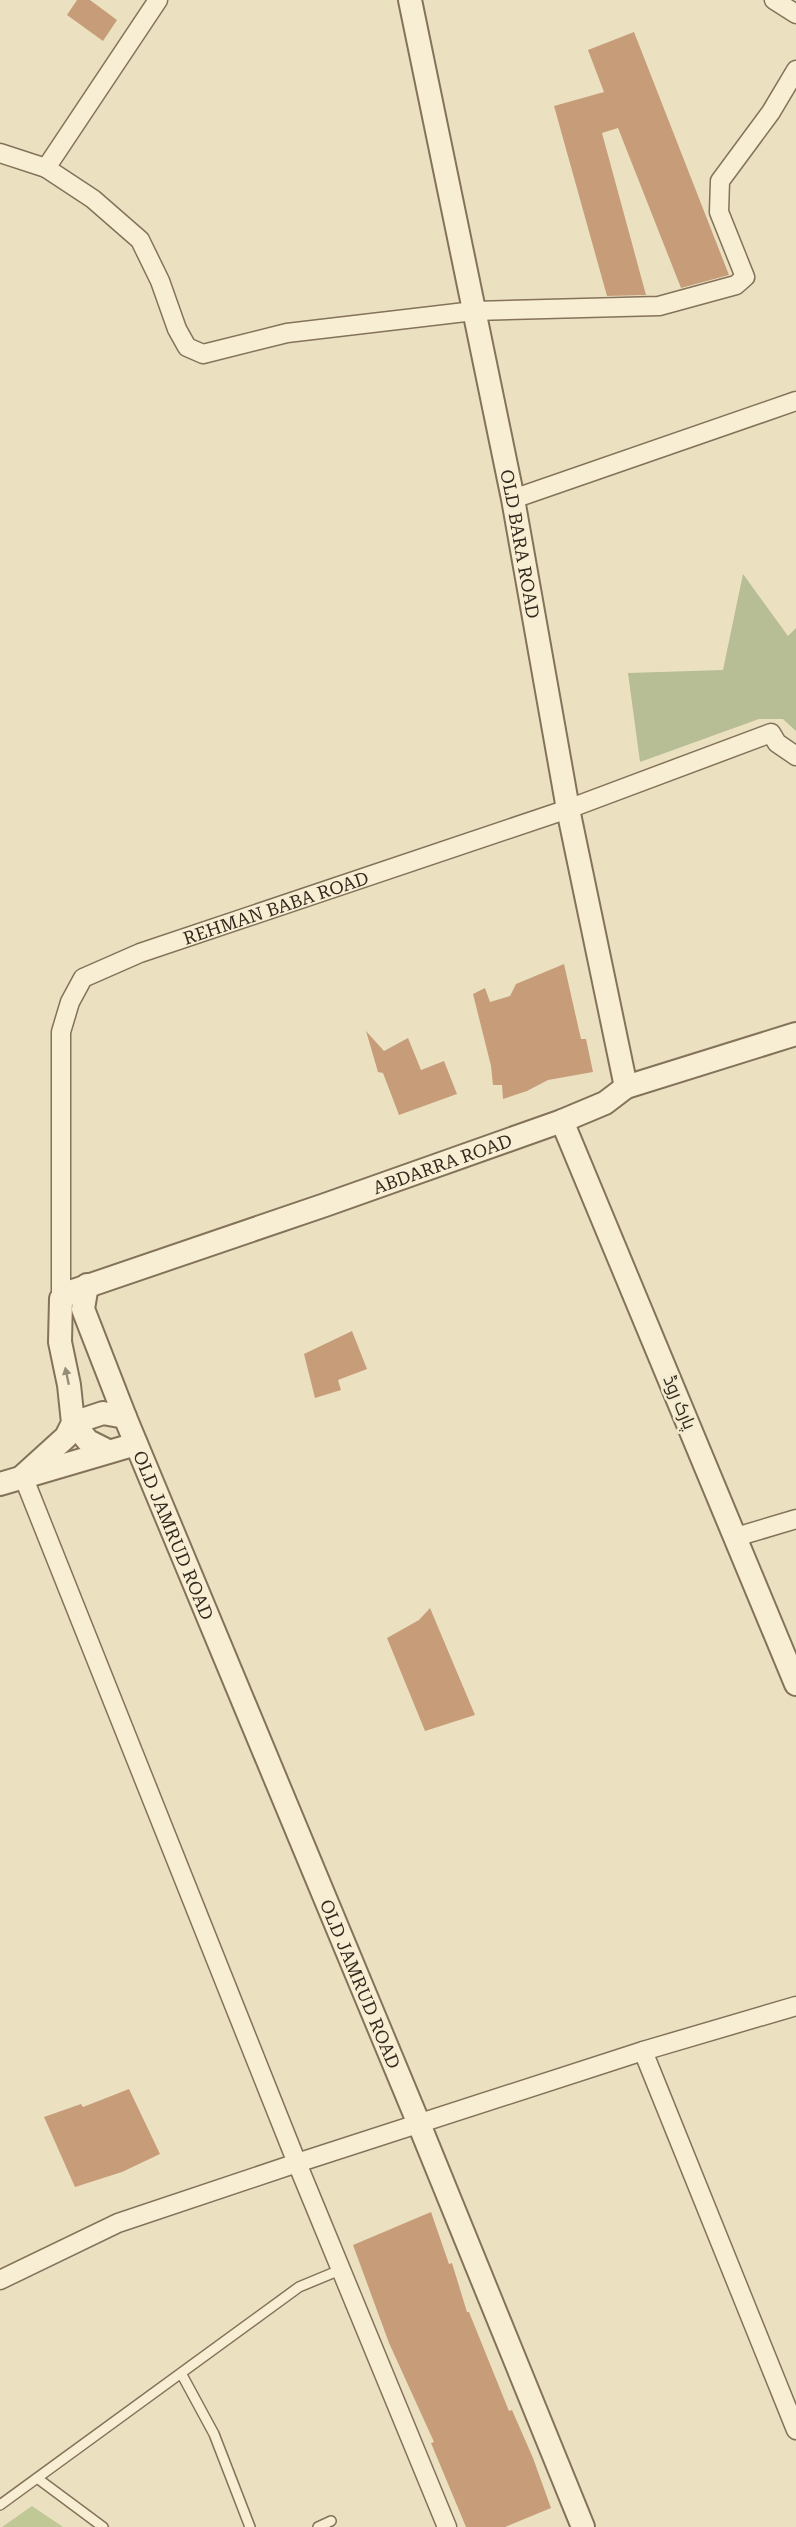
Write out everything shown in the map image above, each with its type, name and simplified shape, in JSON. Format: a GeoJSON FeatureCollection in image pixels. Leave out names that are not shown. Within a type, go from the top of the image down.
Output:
{"type":"FeatureCollection","features":[{"type":"Feature","properties":{"kind":"street"},"geometry":{"type":"LineString","coordinates":[[46,168],[158,0]]}},
{"type":"Feature","properties":{"kind":"street","name":"OLD BARA ROAD"},"geometry":{"type":"LineString","coordinates":[[410,0],[513,499],[567,808],[626,1088]]}},
{"type":"Feature","properties":{"kind":"street"},"geometry":{"type":"LineString","coordinates":[[774,0],[796,14]]}},
{"type":"Feature","properties":{"kind":"street"},"geometry":{"type":"LineString","coordinates":[[0,153],[46,168],[93,199],[140,240],[160,281],[182,338],[187,347],[202,354],[287,333],[474,310],[659,306],[736,285],[745,277],[719,212],[720,181],[771,112],[796,70]]}},
{"type":"Feature","properties":{"kind":"street"},"geometry":{"type":"LineString","coordinates":[[513,499],[796,401]]}},
{"type":"Feature","properties":{"kind":"street","name":"REHMAN BABA ROAD"},"geometry":{"type":"LineString","coordinates":[[61,1299],[61,1032],[69,1002],[83,978],[140,954],[567,808],[771,733],[777,743],[796,756]]}},
{"type":"Feature","properties":{"kind":"street","name":"ABDARRA ROAD"},"geometry":{"type":"LineString","coordinates":[[87,1285],[325,1205],[562,1121],[605,1103],[626,1088],[796,1034]]}},
{"type":"Feature","properties":{"kind":"street","name":"پارک روڈ"},"geometry":{"type":"LineString","coordinates":[[562,1121],[796,1684]]}},
{"type":"Feature","properties":{"kind":"street"},"geometry":{"type":"LineString","coordinates":[[22,1476],[66,1437],[73,1423],[69,1385],[60,1342],[61,1299],[87,1285]]}},
{"type":"Feature","properties":{"kind":"street","name":"OLD JAMRUD ROAD"},"geometry":{"type":"LineString","coordinates":[[87,1285],[83,1309],[125,1417],[419,2124],[583,2527]]}},
{"type":"Feature","properties":{"kind":"street"},"geometry":{"type":"LineString","coordinates":[[73,1423],[103,1413],[125,1417]]}},
{"type":"Feature","properties":{"kind":"street"},"geometry":{"type":"LineString","coordinates":[[73,1423],[88,1441],[108,1451]]}},
{"type":"Feature","properties":{"kind":"street"},"geometry":{"type":"LineString","coordinates":[[0,1484],[136,1444]]}},
{"type":"Feature","properties":{"kind":"street"},"geometry":{"type":"LineString","coordinates":[[22,1476],[340,2270],[447,2527]]}},
{"type":"Feature","properties":{"kind":"street"},"geometry":{"type":"LineString","coordinates":[[736,1537],[796,1519]]}},
{"type":"Feature","properties":{"kind":"street"},"geometry":{"type":"LineString","coordinates":[[0,2280],[118,2223],[643,2051],[796,2006]]}},
{"type":"Feature","properties":{"kind":"street"},"geometry":{"type":"LineString","coordinates":[[643,2051],[796,2430]]}},
{"type":"Feature","properties":{"kind":"lane"},"geometry":{"type":"LineString","coordinates":[[0,2505],[299,2287],[340,2270]]}},
{"type":"Feature","properties":{"kind":"lane"},"geometry":{"type":"LineString","coordinates":[[181,2373],[213,2434],[250,2527]]}},
{"type":"Feature","properties":{"kind":"lane"},"geometry":{"type":"LineString","coordinates":[[37,2478],[103,2527]]}},
{"type":"Feature","properties":{"kind":"lane"},"geometry":{"type":"LineString","coordinates":[[318,2527],[331,2521]]}},
{"type":"Feature","properties":{"kind":"green space"},"geometry":{"type":"Polygon","coordinates":[[[743,574],[788,636],[796,628],[796,731],[783,719],[759,719],[640,762],[628,673],[723,670],[743,574]]]}},
{"type":"Feature","properties":{"kind":"green space"},"geometry":{"type":"Polygon","coordinates":[[[32,2506],[63,2527],[2,2527],[32,2506]]]}},
{"type":"Feature","properties":{"kind":"building"},"geometry":{"type":"Polygon","coordinates":[[[77,0],[90,0],[117,20],[103,41],[67,15],[77,0]]]}},
{"type":"Feature","properties":{"kind":"building"},"geometry":{"type":"Polygon","coordinates":[[[634,32],[729,275],[681,288],[618,128],[602,133],[646,295],[607,296],[554,106],[604,92],[588,50],[634,32]]]}},
{"type":"Feature","properties":{"kind":"building"},"geometry":{"type":"Polygon","coordinates":[[[564,964],[581,1039],[586,1039],[593,1072],[548,1080],[527,1091],[503,1099],[502,1085],[493,1085],[491,1066],[473,994],[485,988],[490,1002],[510,996],[516,984],[564,964]]]}},
{"type":"Feature","properties":{"kind":"building"},"geometry":{"type":"Polygon","coordinates":[[[366,1031],[384,1051],[408,1038],[421,1070],[444,1061],[457,1094],[399,1115],[383,1073],[378,1072],[366,1031]]]}},
{"type":"Feature","properties":{"kind":"building"},"geometry":{"type":"Polygon","coordinates":[[[352,1331],[367,1369],[338,1380],[341,1390],[315,1398],[304,1354],[352,1331]]]}},
{"type":"Feature","properties":{"kind":"building"},"geometry":{"type":"Polygon","coordinates":[[[430,1608],[475,1715],[425,1731],[387,1638],[419,1620],[430,1608]]]}},
{"type":"Feature","properties":{"kind":"building"},"geometry":{"type":"Polygon","coordinates":[[[129,2089],[160,2154],[122,2172],[75,2187],[44,2117],[81,2104],[83,2107],[129,2089]]]}},
{"type":"Feature","properties":{"kind":"building"},"geometry":{"type":"Polygon","coordinates":[[[431,2212],[449,2264],[452,2263],[467,2312],[469,2312],[509,2411],[512,2410],[533,2458],[551,2508],[505,2527],[466,2527],[431,2443],[434,2442],[389,2343],[353,2245],[431,2212]]]}}]}
